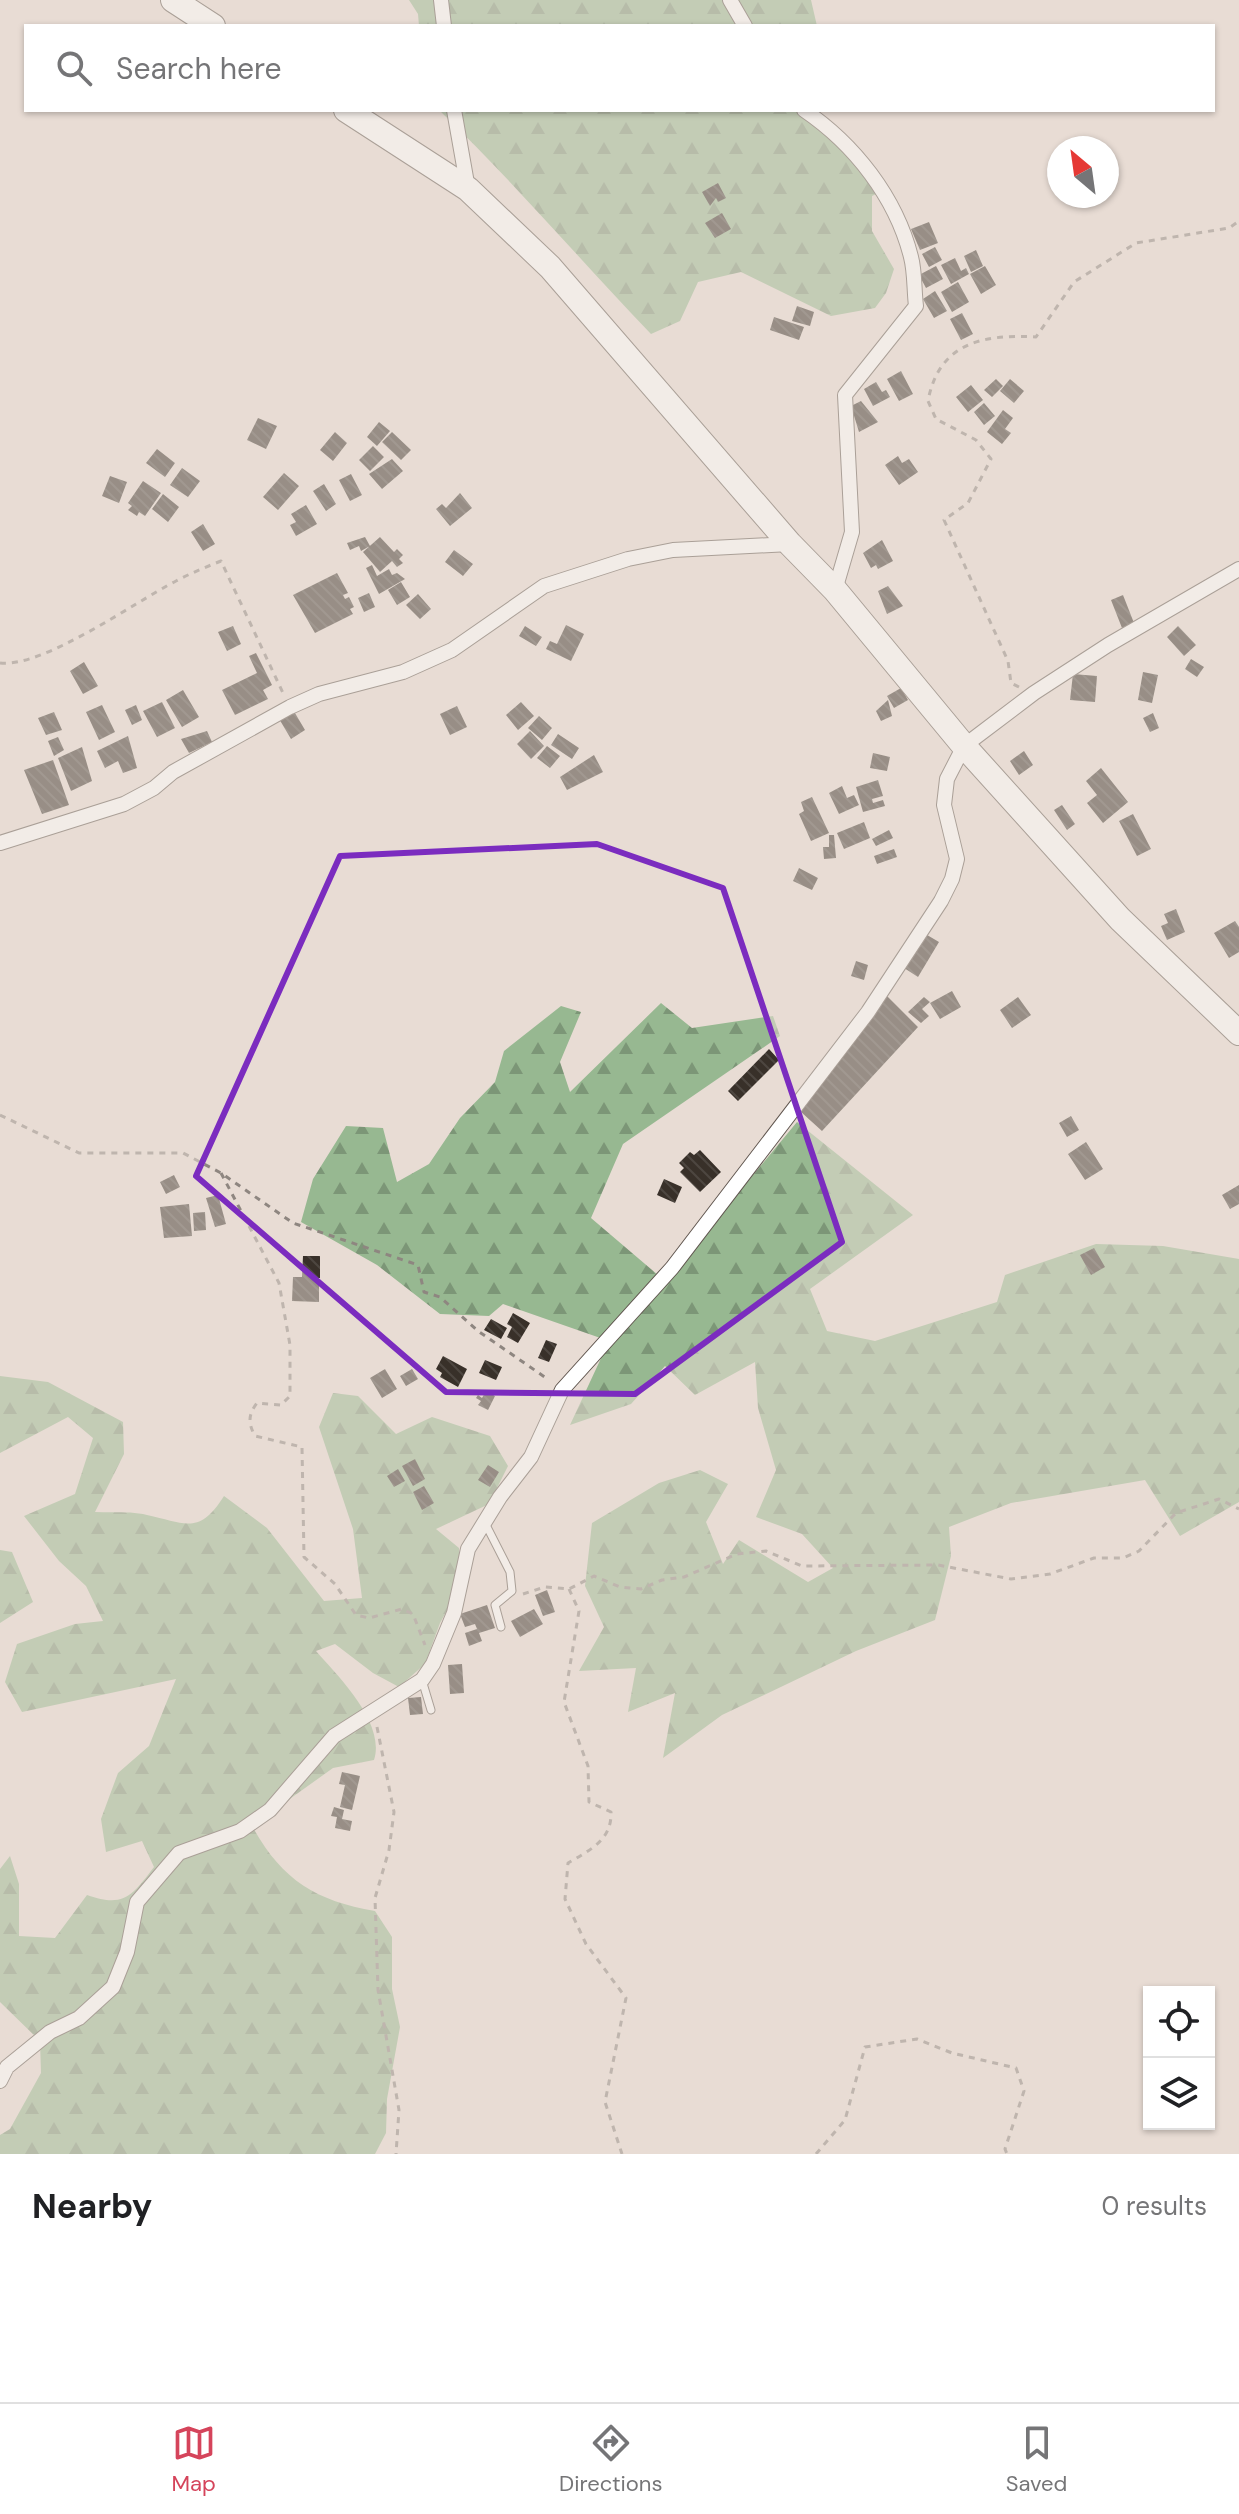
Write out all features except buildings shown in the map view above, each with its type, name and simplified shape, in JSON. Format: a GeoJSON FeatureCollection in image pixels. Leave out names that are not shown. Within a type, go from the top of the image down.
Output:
{"type":"FeatureCollection","features":[{"type":"Feature","properties":{"kind":"main road"},"geometry":{"type":"LineString","coordinates":[[173,0],[210,24]]}},
{"type":"Feature","properties":{"kind":"main road"},"geometry":{"type":"LineString","coordinates":[[349,112],[468,189],[550,267],[790,544],[835,590],[964,746],[1120,919],[1239,1033]]}},
{"type":"Feature","properties":{"kind":"street"},"geometry":{"type":"LineString","coordinates":[[441,0],[444,24]]}},
{"type":"Feature","properties":{"kind":"street"},"geometry":{"type":"LineString","coordinates":[[730,0],[744,24]]}},
{"type":"Feature","properties":{"kind":"street"},"geometry":{"type":"LineString","coordinates":[[454,112],[468,189]]}},
{"type":"Feature","properties":{"kind":"street"},"geometry":{"type":"LineString","coordinates":[[807,112],[835,131],[890,200],[912,258],[916,306],[845,395],[852,532],[835,590]]}},
{"type":"Feature","properties":{"kind":"street"},"geometry":{"type":"LineString","coordinates":[[0,843],[124,804],[154,788],[173,772],[319,694],[430,661],[452,650],[544,586],[673,550],[790,544]]}},
{"type":"Feature","properties":{"kind":"street"},"geometry":{"type":"LineString","coordinates":[[0,2081],[7,2067],[50,2032],[79,2018],[113,1987],[127,1952],[137,1902],[179,1853],[240,1831],[270,1810],[334,1736],[422,1680],[433,1664],[454,1613],[468,1549],[531,1457],[562,1390],[692,1243],[868,1012],[941,901],[952,879],[957,859],[944,805],[947,779],[964,746],[1034,693],[1108,645],[1239,569]]}},
{"type":"Feature","properties":{"kind":"lane"},"geometry":{"type":"LineString","coordinates":[[484,1522],[510,1572],[512,1591],[495,1605],[501,1627]]}},
{"type":"Feature","properties":{"kind":"lane"},"geometry":{"type":"LineString","coordinates":[[422,1680],[431,1710]]}},
{"type":"Feature","properties":{"kind":"path"},"geometry":{"type":"LineString","coordinates":[[1034,693],[1011,683],[1008,661],[944,520],[968,503],[991,459],[976,440],[936,419],[928,401],[941,363],[972,343],[997,335],[1036,337],[1074,282],[1136,243],[1229,228],[1239,221]]}},
{"type":"Feature","properties":{"kind":"path"},"geometry":{"type":"LineString","coordinates":[[0,663],[14,665],[74,639],[178,580],[221,561],[290,707]]}},
{"type":"Feature","properties":{"kind":"path"},"geometry":{"type":"LineString","coordinates":[[0,1115],[79,1153],[183,1153],[221,1173],[293,1223],[418,1265],[424,1292],[440,1297],[478,1331],[562,1390]]}},
{"type":"Feature","properties":{"kind":"path"},"geometry":{"type":"LineString","coordinates":[[221,1173],[279,1283],[290,1345],[290,1396],[281,1405],[257,1403],[250,1413],[250,1425],[255,1436],[302,1447],[304,1557],[335,1584],[356,1615],[369,1618],[402,1609],[413,1614],[433,1664]]}},
{"type":"Feature","properties":{"kind":"path"},"geometry":{"type":"LineString","coordinates":[[496,1611],[516,1597],[545,1587],[569,1589],[594,1576],[620,1587],[641,1589],[662,1580],[684,1577],[737,1554],[766,1551],[802,1566],[938,1565],[1011,1579],[1050,1574],[1094,1558],[1123,1558],[1139,1551],[1176,1513],[1201,1503],[1219,1499],[1239,1509]]}},
{"type":"Feature","properties":{"kind":"path"},"geometry":{"type":"LineString","coordinates":[[569,1589],[579,1611],[564,1702],[588,1766],[589,1802],[611,1812],[612,1824],[599,1845],[568,1863],[565,1899],[586,1944],[626,1998],[605,2102],[622,2154]]}},
{"type":"Feature","properties":{"kind":"path"},"geometry":{"type":"LineString","coordinates":[[374,1711],[394,1812],[389,1850],[375,1898],[378,1990],[399,2110],[396,2154]]}},
{"type":"Feature","properties":{"kind":"path"},"geometry":{"type":"LineString","coordinates":[[816,2154],[845,2120],[865,2047],[917,2039],[952,2053],[1016,2068],[1024,2091],[1005,2149],[1007,2154]]}},
{"type":"Feature","properties":{"kind":"highlighted area"},"geometry":{"type":"Polygon","coordinates":[[[597,844],[723,888],[842,1242],[635,1394],[446,1392],[196,1176],[340,856],[597,844]]]}},
{"type":"Feature","properties":{"kind":"green space"},"geometry":{"type":"Polygon","coordinates":[[[409,0],[811,0],[817,24],[419,24],[418,14],[409,0]]]}},
{"type":"Feature","properties":{"kind":"green space"},"geometry":{"type":"Polygon","coordinates":[[[441,112],[818,112],[887,189],[872,196],[872,231],[894,269],[886,293],[875,308],[831,316],[741,272],[698,282],[680,321],[651,334],[441,112]]]}},
{"type":"Feature","properties":{"kind":"green space"},"geometry":{"type":"Polygon","coordinates":[[[661,1003],[692,1028],[773,1016],[780,1036],[623,1144],[591,1218],[665,1281],[797,1122],[913,1215],[810,1289],[827,1331],[875,1341],[997,1302],[1005,1275],[1096,1244],[1163,1246],[1239,1259],[1239,1502],[1180,1536],[1145,1480],[1011,1503],[949,1527],[951,1556],[935,1620],[856,1651],[722,1715],[663,1758],[675,1693],[628,1712],[636,1668],[579,1671],[604,1627],[585,1586],[592,1523],[659,1483],[700,1470],[728,1484],[706,1522],[723,1564],[739,1540],[808,1582],[833,1568],[802,1534],[756,1517],[776,1470],[758,1408],[755,1362],[695,1395],[665,1366],[631,1404],[570,1425],[609,1341],[503,1304],[489,1316],[440,1314],[377,1265],[301,1222],[313,1179],[346,1126],[383,1128],[397,1182],[429,1164],[460,1118],[495,1082],[504,1051],[561,1006],[581,1012],[560,1062],[570,1092],[661,1003]]]}},
{"type":"Feature","properties":{"kind":"green space"},"geometry":{"type":"Polygon","coordinates":[[[0,1376],[48,1382],[123,1422],[124,1454],[95,1512],[135,1513],[190,1524],[207,1517],[224,1496],[267,1528],[324,1601],[362,1598],[353,1529],[319,1427],[333,1393],[358,1396],[396,1434],[432,1417],[490,1436],[508,1466],[489,1504],[436,1529],[459,1548],[461,1585],[440,1623],[425,1664],[399,1687],[373,1673],[335,1644],[316,1651],[367,1716],[376,1746],[374,1760],[333,1768],[252,1826],[288,1874],[317,1894],[375,1911],[392,1937],[392,1989],[400,2027],[387,2099],[386,2133],[375,2154],[0,2154],[0,2135],[10,2129],[41,2073],[40,2041],[0,2002],[0,1869],[10,1856],[19,1884],[19,1936],[55,1938],[87,1895],[119,1900],[133,1892],[154,1867],[142,1841],[106,1852],[101,1819],[118,1773],[149,1746],[176,1679],[22,1712],[5,1682],[17,1644],[75,1624],[103,1621],[86,1586],[59,1561],[24,1516],[75,1494],[93,1438],[68,1417],[0,1453],[0,1376]]]}},
{"type":"Feature","properties":{"kind":"green space"},"geometry":{"type":"Polygon","coordinates":[[[0,1550],[12,1552],[33,1602],[0,1623],[0,1550]]]}}]}
